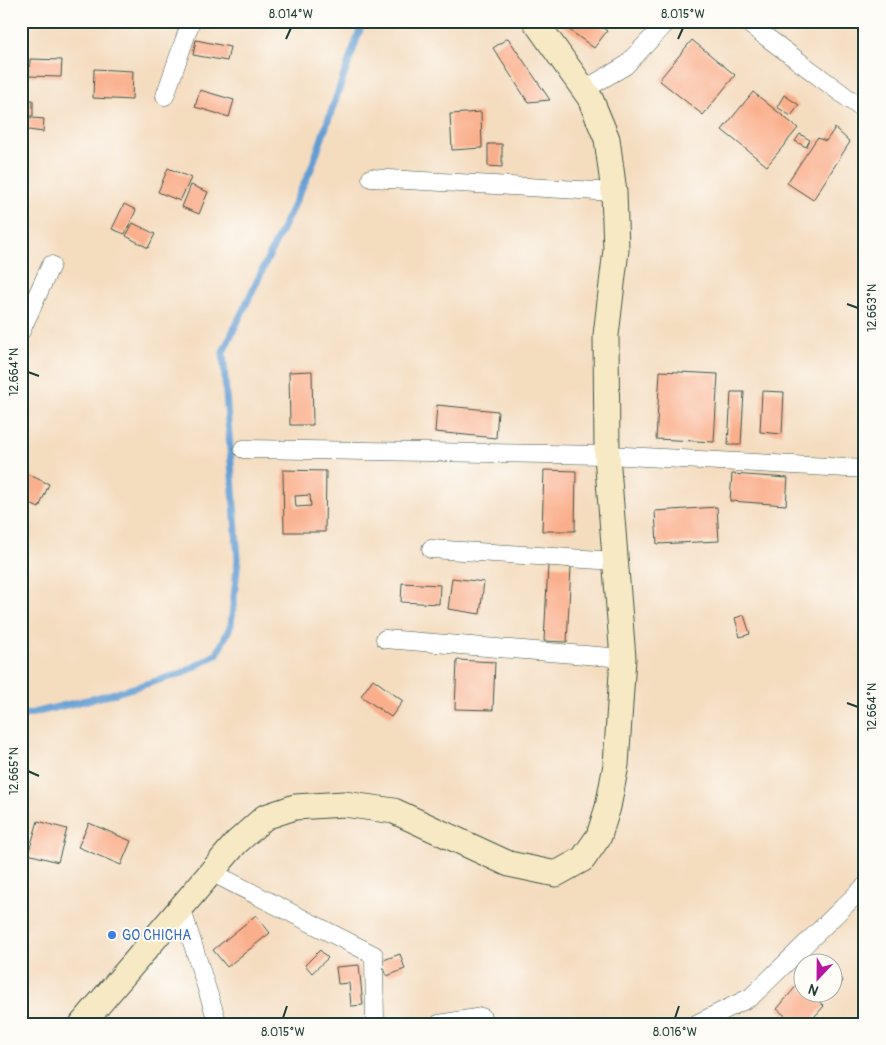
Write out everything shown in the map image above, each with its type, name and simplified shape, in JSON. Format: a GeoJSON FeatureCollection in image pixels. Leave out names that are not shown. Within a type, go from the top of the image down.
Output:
{"type":"FeatureCollection","features":[{"type":"Feature","properties":{"kind":"street"},"geometry":{"type":"LineString","coordinates":[[165,96],[191,21]]}},
{"type":"Feature","properties":{"kind":"street"},"geometry":{"type":"LineString","coordinates":[[82,1024],[236,843],[264,817],[295,807],[344,804],[394,811],[509,864],[556,874],[583,859],[599,836],[608,807],[616,766],[623,658],[607,455],[606,335],[616,250],[614,192],[607,139],[585,89],[534,21]]}},
{"type":"Feature","properties":{"kind":"street"},"geometry":{"type":"LineString","coordinates":[[585,89],[625,66],[668,21]]}},
{"type":"Feature","properties":{"kind":"street"},"geometry":{"type":"LineString","coordinates":[[745,21],[865,111]]}},
{"type":"Feature","properties":{"kind":"street"},"geometry":{"type":"LineString","coordinates":[[371,178],[614,192]]}},
{"type":"Feature","properties":{"kind":"street"},"geometry":{"type":"LineString","coordinates":[[21,331],[51,265]]}},
{"type":"Feature","properties":{"kind":"street"},"geometry":{"type":"LineString","coordinates":[[243,449],[607,455],[865,469]]}},
{"type":"Feature","properties":{"kind":"street"},"geometry":{"type":"LineString","coordinates":[[431,550],[615,560]]}},
{"type":"Feature","properties":{"kind":"street"},"geometry":{"type":"LineString","coordinates":[[385,639],[623,658]]}},
{"type":"Feature","properties":{"kind":"street"},"geometry":{"type":"LineString","coordinates":[[211,872],[374,955],[375,1024]]}},
{"type":"Feature","properties":{"kind":"street"},"geometry":{"type":"LineString","coordinates":[[696,1024],[751,997],[865,886]]}},
{"type":"Feature","properties":{"kind":"street"},"geometry":{"type":"LineString","coordinates":[[181,907],[218,1024]]}},
{"type":"Feature","properties":{"kind":"street"},"geometry":{"type":"LineString","coordinates":[[439,1024],[482,1017]]}},
{"type":"Feature","properties":{"kind":"building"},"geometry":{"type":"Polygon","coordinates":[[[557,21],[594,21],[607,31],[594,48],[557,21]]]}},
{"type":"Feature","properties":{"kind":"building"},"geometry":{"type":"Polygon","coordinates":[[[508,38],[550,100],[528,102],[493,48],[508,38]]]}},
{"type":"Feature","properties":{"kind":"building"},"geometry":{"type":"Polygon","coordinates":[[[196,40],[230,47],[227,61],[193,55],[196,40]]]}},
{"type":"Feature","properties":{"kind":"building"},"geometry":{"type":"Polygon","coordinates":[[[692,40],[735,75],[703,115],[659,80],[692,40]]]}},
{"type":"Feature","properties":{"kind":"building"},"geometry":{"type":"Polygon","coordinates":[[[30,59],[62,60],[61,77],[29,76],[30,59]]]}},
{"type":"Feature","properties":{"kind":"building"},"geometry":{"type":"Polygon","coordinates":[[[94,69],[133,71],[132,100],[93,98],[94,69]]]}},
{"type":"Feature","properties":{"kind":"building"},"geometry":{"type":"Polygon","coordinates":[[[200,90],[234,100],[229,117],[195,107],[200,90]]]}},
{"type":"Feature","properties":{"kind":"building"},"geometry":{"type":"Polygon","coordinates":[[[753,92],[798,128],[767,166],[722,130],[753,92]]]}},
{"type":"Feature","properties":{"kind":"building"},"geometry":{"type":"Polygon","coordinates":[[[784,95],[799,105],[791,116],[777,107],[784,95]]]}},
{"type":"Feature","properties":{"kind":"building"},"geometry":{"type":"Polygon","coordinates":[[[21,100],[33,100],[33,116],[21,116],[21,100]]]}},
{"type":"Feature","properties":{"kind":"building"},"geometry":{"type":"Polygon","coordinates":[[[481,112],[482,148],[452,150],[450,114],[481,112]]]}},
{"type":"Feature","properties":{"kind":"building"},"geometry":{"type":"Polygon","coordinates":[[[21,117],[44,119],[43,132],[21,129],[21,117]]]}},
{"type":"Feature","properties":{"kind":"building"},"geometry":{"type":"Polygon","coordinates":[[[835,128],[850,142],[813,200],[787,183],[817,138],[826,141],[835,128]]]}},
{"type":"Feature","properties":{"kind":"building"},"geometry":{"type":"Polygon","coordinates":[[[800,134],[810,140],[806,147],[795,141],[800,134]]]}},
{"type":"Feature","properties":{"kind":"building"},"geometry":{"type":"Polygon","coordinates":[[[488,144],[502,144],[502,167],[488,166],[488,144]]]}},
{"type":"Feature","properties":{"kind":"building"},"geometry":{"type":"Polygon","coordinates":[[[168,168],[191,178],[180,201],[158,192],[168,168]]]}},
{"type":"Feature","properties":{"kind":"building"},"geometry":{"type":"Polygon","coordinates":[[[191,185],[208,192],[199,214],[182,207],[191,185]]]}},
{"type":"Feature","properties":{"kind":"building"},"geometry":{"type":"Polygon","coordinates":[[[124,204],[136,210],[125,234],[112,229],[124,204]]]}},
{"type":"Feature","properties":{"kind":"building"},"geometry":{"type":"Polygon","coordinates":[[[133,223],[155,234],[148,248],[126,236],[133,223]]]}},
{"type":"Feature","properties":{"kind":"building"},"geometry":{"type":"Polygon","coordinates":[[[312,371],[313,425],[290,425],[289,372],[312,371]]]}},
{"type":"Feature","properties":{"kind":"building"},"geometry":{"type":"Polygon","coordinates":[[[660,371],[718,374],[714,442],[656,439],[660,371]]]}},
{"type":"Feature","properties":{"kind":"building"},"geometry":{"type":"Polygon","coordinates":[[[762,391],[784,392],[782,434],[760,432],[762,391]]]}},
{"type":"Feature","properties":{"kind":"building"},"geometry":{"type":"Polygon","coordinates":[[[731,392],[744,392],[741,445],[728,445],[731,392]]]}},
{"type":"Feature","properties":{"kind":"building"},"geometry":{"type":"Polygon","coordinates":[[[437,405],[498,411],[496,438],[435,432],[437,405]]]}},
{"type":"Feature","properties":{"kind":"building"},"geometry":{"type":"Polygon","coordinates":[[[283,470],[326,471],[325,532],[284,532],[283,470]],[[310,495],[295,496],[296,507],[311,506],[310,495]]]}},
{"type":"Feature","properties":{"kind":"building"},"geometry":{"type":"Polygon","coordinates":[[[544,470],[576,471],[575,531],[542,531],[544,470]]]}},
{"type":"Feature","properties":{"kind":"building"},"geometry":{"type":"Polygon","coordinates":[[[21,471],[49,484],[39,508],[21,500],[21,471]]]}},
{"type":"Feature","properties":{"kind":"building"},"geometry":{"type":"Polygon","coordinates":[[[732,474],[788,478],[786,505],[730,501],[732,474]]]}},
{"type":"Feature","properties":{"kind":"building"},"geometry":{"type":"Polygon","coordinates":[[[717,507],[719,541],[657,544],[655,511],[717,507]]]}},
{"type":"Feature","properties":{"kind":"building"},"geometry":{"type":"Polygon","coordinates":[[[548,565],[571,567],[567,642],[544,641],[548,565]]]}},
{"type":"Feature","properties":{"kind":"building"},"geometry":{"type":"Polygon","coordinates":[[[452,578],[484,582],[480,614],[448,609],[452,578]]]}},
{"type":"Feature","properties":{"kind":"building"},"geometry":{"type":"Polygon","coordinates":[[[402,583],[440,585],[439,604],[401,602],[402,583]]]}},
{"type":"Feature","properties":{"kind":"building"},"geometry":{"type":"Polygon","coordinates":[[[744,615],[750,634],[740,637],[735,618],[744,615]]]}},
{"type":"Feature","properties":{"kind":"building"},"geometry":{"type":"Polygon","coordinates":[[[457,660],[495,662],[493,710],[455,709],[457,660]]]}},
{"type":"Feature","properties":{"kind":"building"},"geometry":{"type":"Polygon","coordinates":[[[373,679],[403,701],[391,717],[361,696],[373,679]]]}},
{"type":"Feature","properties":{"kind":"building"},"geometry":{"type":"Polygon","coordinates":[[[38,821],[67,829],[58,862],[28,854],[38,821]]]}},
{"type":"Feature","properties":{"kind":"building"},"geometry":{"type":"Polygon","coordinates":[[[89,823],[131,841],[121,865],[78,847],[89,823]]]}},
{"type":"Feature","properties":{"kind":"building"},"geometry":{"type":"Polygon","coordinates":[[[256,915],[270,933],[227,967],[213,950],[256,915]]]}},
{"type":"Feature","properties":{"kind":"building"},"geometry":{"type":"Polygon","coordinates":[[[320,950],[328,958],[312,973],[305,965],[320,950]]]}},
{"type":"Feature","properties":{"kind":"building"},"geometry":{"type":"Polygon","coordinates":[[[400,954],[405,969],[387,976],[381,961],[400,954]]]}},
{"type":"Feature","properties":{"kind":"building"},"geometry":{"type":"Polygon","coordinates":[[[359,965],[363,1005],[351,1006],[349,983],[338,984],[336,967],[359,965]]]}},
{"type":"Feature","properties":{"kind":"building"},"geometry":{"type":"Polygon","coordinates":[[[794,989],[794,1002],[819,1002],[824,1006],[808,1024],[795,1024],[777,1009],[794,989]]]}},
{"type":"Feature","properties":{"kind":"waterway"},"geometry":{"type":"LineString","coordinates":[[21,716],[116,693],[183,673],[217,654],[231,625],[238,559],[223,352],[311,169],[363,21]]}},
{"type":"Feature","properties":{"kind":"place","name":"GO CHICHA"},"geometry":{"type":"Point","coordinates":[112,935]}}]}
